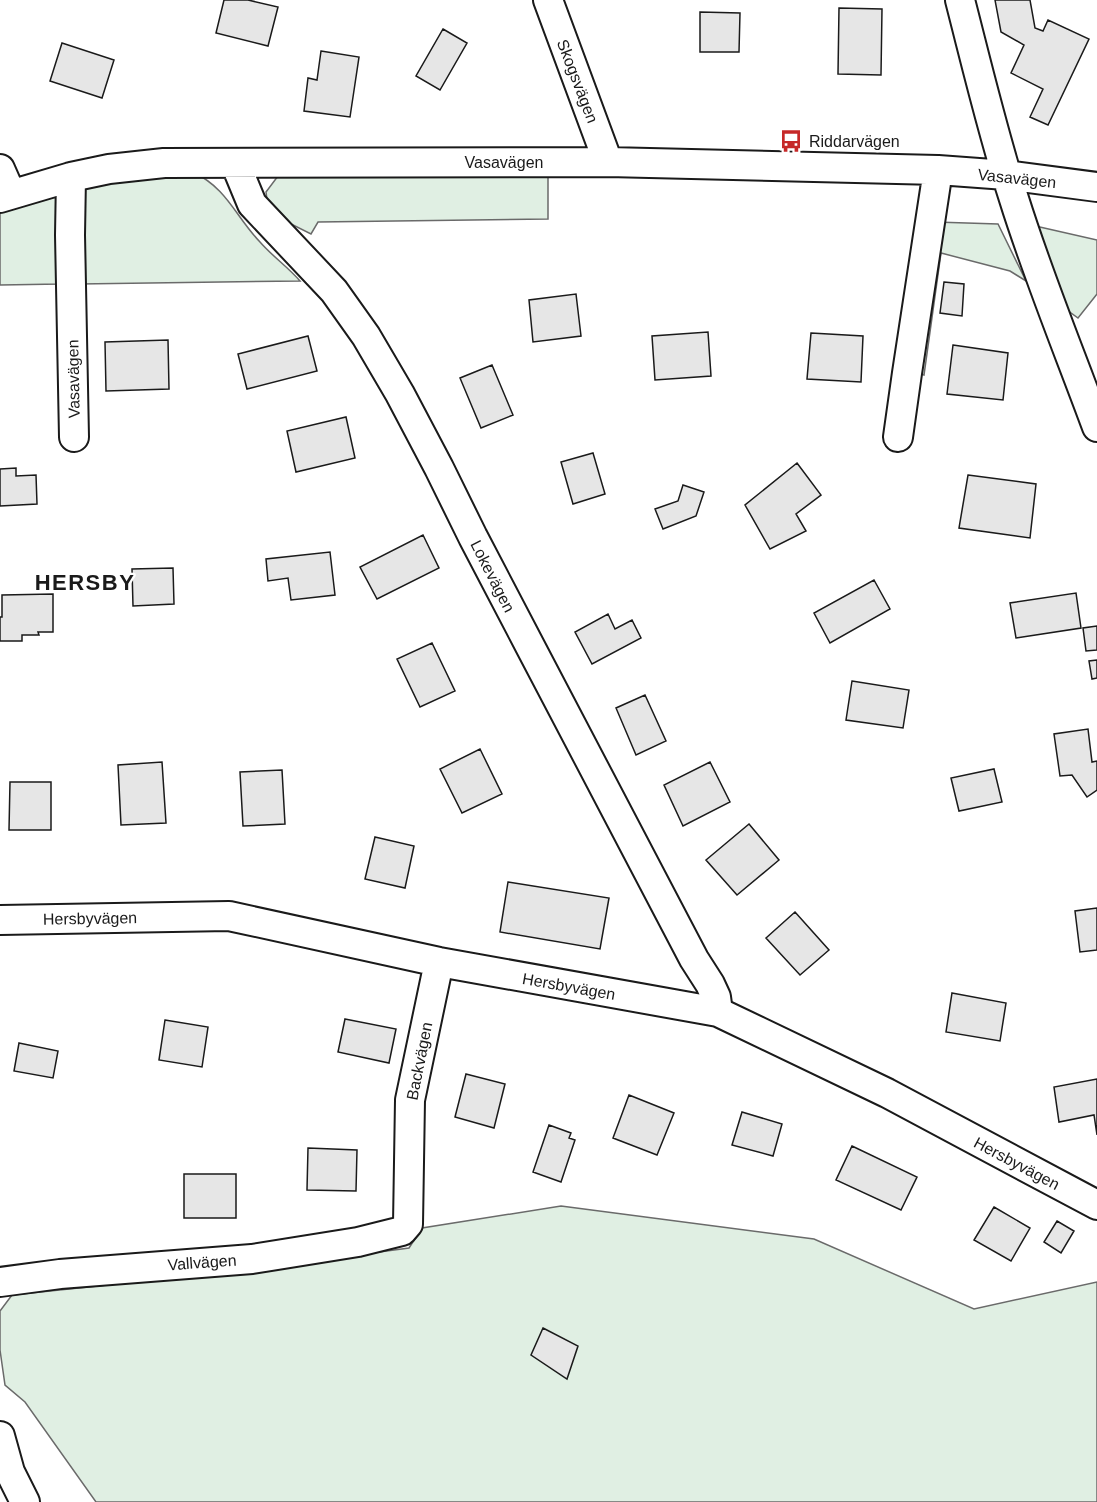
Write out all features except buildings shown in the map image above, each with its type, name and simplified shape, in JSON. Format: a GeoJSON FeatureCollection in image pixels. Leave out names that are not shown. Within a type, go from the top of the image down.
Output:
{"type":"FeatureCollection","features":[{"type":"Feature","properties":{"kind":"street","name":"Skogsvägen"},"geometry":{"type":"LineString","coordinates":[[548,0],[608,162]]}},
{"type":"Feature","properties":{"kind":"street"},"geometry":{"type":"LineString","coordinates":[[960,0],[1006,175],[1097,427]]}},
{"type":"Feature","properties":{"kind":"street","name":"Vasavägen"},"geometry":{"type":"LineString","coordinates":[[4,187],[123,166],[164,163],[608,162],[938,170],[1006,175],[1097,187]]}},
{"type":"Feature","properties":{"kind":"street","name":"Lokevägen"},"geometry":{"type":"LineString","coordinates":[[235,163],[252,204],[334,291],[366,336],[400,394],[694,959],[710,984],[716,997],[718,1012]]}},
{"type":"Feature","properties":{"kind":"street"},"geometry":{"type":"LineString","coordinates":[[898,437],[938,170]]}},
{"type":"Feature","properties":{"kind":"street","name":"Vasavägen"},"geometry":{"type":"LineString","coordinates":[[71,177],[74,437]]}},
{"type":"Feature","properties":{"kind":"street","name":"Hersbyvägen"},"geometry":{"type":"LineString","coordinates":[[0,920],[229,916],[439,963],[718,1012],[887,1093],[1097,1205]]}},
{"type":"Feature","properties":{"kind":"street","name":"Backvägen"},"geometry":{"type":"LineString","coordinates":[[402,1231],[408,1224],[410,1100],[439,963]]}},
{"type":"Feature","properties":{"kind":"street","name":"Vallvägen"},"geometry":{"type":"LineString","coordinates":[[0,1282],[60,1274],[252,1258],[358,1242],[402,1231]]}},
{"type":"Feature","properties":{"kind":"street"},"geometry":{"type":"LineString","coordinates":[[0,1436],[10,1472],[25,1502]]}},
{"type":"Feature","properties":{"kind":"green space"},"geometry":{"type":"Polygon","coordinates":[[[193,172],[215,186],[251,232],[300,281],[79,284],[83,188],[101,182],[193,172]]]}},
{"type":"Feature","properties":{"kind":"green space"},"geometry":{"type":"Polygon","coordinates":[[[548,175],[548,219],[318,222],[311,234],[273,215],[268,207],[266,192],[278,176],[548,175]]]}},
{"type":"Feature","properties":{"kind":"green space"},"geometry":{"type":"Polygon","coordinates":[[[52,194],[62,197],[60,284],[0,285],[0,208],[52,194]]]}},
{"type":"Feature","properties":{"kind":"green space"},"geometry":{"type":"Polygon","coordinates":[[[935,222],[998,224],[1026,281],[1010,271],[941,253],[924,375],[913,372],[935,222]]]}},
{"type":"Feature","properties":{"kind":"green space"},"geometry":{"type":"Polygon","coordinates":[[[1031,225],[1097,240],[1097,294],[1078,318],[1067,310],[1031,225]]]}},
{"type":"Feature","properties":{"kind":"green space"},"geometry":{"type":"Polygon","coordinates":[[[561,1206],[814,1239],[974,1309],[1097,1282],[1097,1502],[96,1502],[25,1402],[5,1385],[0,1350],[0,1311],[12,1295],[212,1274],[409,1248],[422,1228],[561,1206]]]}},
{"type":"Feature","properties":{"kind":"place","name":"Riddarvägen"},"geometry":{"type":"Point","coordinates":[791,141]}},
{"type":"Feature","properties":{"kind":"district","name":"HERSBY"},"geometry":{"type":"Point","coordinates":[85,582]}}]}
